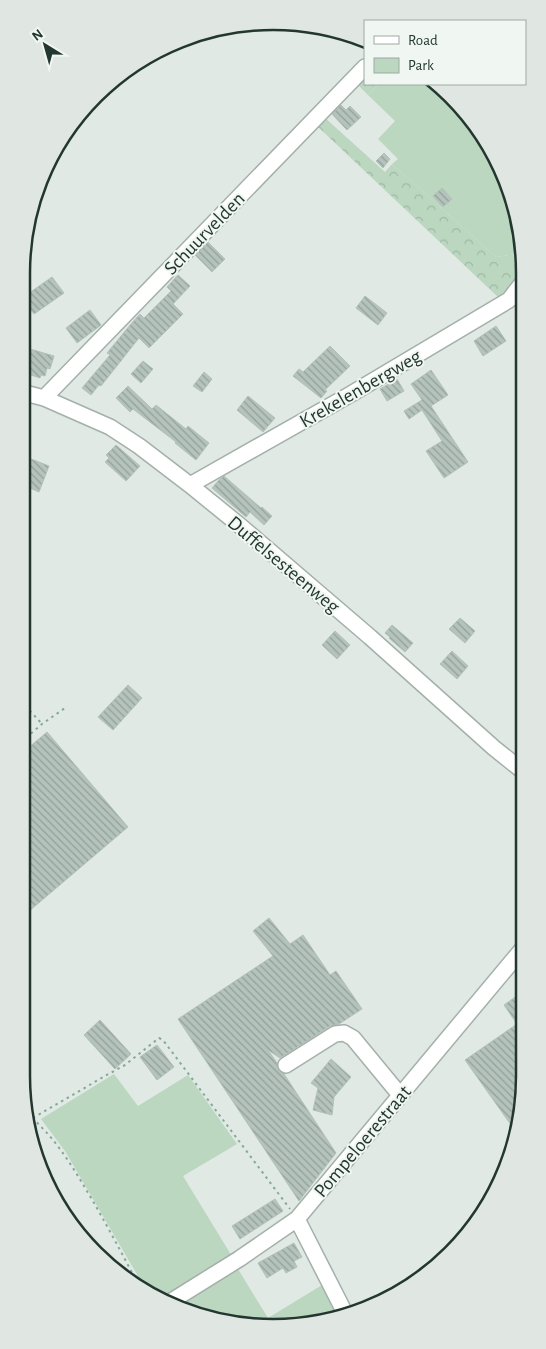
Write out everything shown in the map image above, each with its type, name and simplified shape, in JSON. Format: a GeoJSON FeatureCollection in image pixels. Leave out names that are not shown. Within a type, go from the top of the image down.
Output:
{"type":"FeatureCollection","features":[{"type":"Feature","properties":{"kind":"street","name":"Schuurvelden"},"geometry":{"type":"LineString","coordinates":[[44,398],[364,68]]}},
{"type":"Feature","properties":{"kind":"street","name":"Krekelenbergweg"},"geometry":{"type":"LineString","coordinates":[[190,485],[351,394],[509,300],[516,291]]}},
{"type":"Feature","properties":{"kind":"street","name":"Duffelsesteenweg"},"geometry":{"type":"LineString","coordinates":[[30,395],[44,398],[110,427],[139,446],[238,524],[516,766]]}},
{"type":"Feature","properties":{"kind":"street","name":"Pompeloerestraat"},"geometry":{"type":"LineString","coordinates":[[175,1299],[239,1259],[297,1219],[516,957]]}},
{"type":"Feature","properties":{"kind":"street"},"geometry":{"type":"LineString","coordinates":[[286,1065],[335,1034],[344,1033],[353,1038],[400,1095]]}},
{"type":"Feature","properties":{"kind":"street"},"geometry":{"type":"LineString","coordinates":[[297,1219],[342,1309]]}},
{"type":"Feature","properties":{"kind":"path"},"geometry":{"type":"LineString","coordinates":[[30,734],[65,708]]}},
{"type":"Feature","properties":{"kind":"path"},"geometry":{"type":"LineString","coordinates":[[30,711],[42,724]]}},
{"type":"Feature","properties":{"kind":"path"},"geometry":{"type":"LineString","coordinates":[[34,1117],[125,1065],[159,1038],[163,1040],[297,1219]]}},
{"type":"Feature","properties":{"kind":"path"},"geometry":{"type":"LineString","coordinates":[[34,1119],[60,1148],[85,1188],[133,1274]]}},
{"type":"Feature","properties":{"kind":"path"},"geometry":{"type":"LineString","coordinates":[[36,1126],[38,1122]]}},
{"type":"Feature","properties":{"kind":"green space"},"geometry":{"type":"Polygon","coordinates":[[[364,75],[364,85],[378,85],[368,95],[356,83],[364,75]]]}},
{"type":"Feature","properties":{"kind":"green space"},"geometry":{"type":"Polygon","coordinates":[[[378,85],[427,85],[445,101],[475,138],[498,180],[508,210],[515,254],[496,257],[392,164],[398,159],[378,139],[395,121],[368,95],[378,85]]]}},
{"type":"Feature","properties":{"kind":"green space"},"geometry":{"type":"Polygon","coordinates":[[[324,117],[385,172],[392,164],[496,257],[515,254],[516,277],[499,298],[316,125],[324,117]]]}},
{"type":"Feature","properties":{"kind":"green space"},"geometry":{"type":"Polygon","coordinates":[[[114,1074],[138,1106],[188,1075],[237,1144],[183,1176],[233,1258],[170,1296],[140,1279],[65,1151],[41,1119],[114,1074]]]}},
{"type":"Feature","properties":{"kind":"green space"},"geometry":{"type":"Polygon","coordinates":[[[238,1269],[268,1318],[322,1285],[335,1311],[305,1317],[273,1319],[241,1317],[210,1311],[186,1303],[238,1269]]]}},
{"type":"Feature","properties":{"kind":"building"},"geometry":{"type":"Polygon","coordinates":[[[341,105],[346,110],[350,106],[361,117],[347,130],[332,114],[341,105]]]}},
{"type":"Feature","properties":{"kind":"building"},"geometry":{"type":"Polygon","coordinates":[[[384,153],[390,159],[383,168],[376,161],[384,153]]]}},
{"type":"Feature","properties":{"kind":"building"},"geometry":{"type":"Polygon","coordinates":[[[442,188],[452,199],[443,207],[433,196],[442,188]]]}},
{"type":"Feature","properties":{"kind":"building"},"geometry":{"type":"Polygon","coordinates":[[[208,242],[225,259],[212,272],[195,255],[208,242]]]}},
{"type":"Feature","properties":{"kind":"building"},"geometry":{"type":"Polygon","coordinates":[[[178,275],[190,286],[173,304],[183,314],[149,348],[139,338],[101,386],[99,385],[91,395],[82,388],[110,355],[107,353],[140,314],[144,318],[171,291],[167,287],[178,275]]]}},
{"type":"Feature","properties":{"kind":"building"},"geometry":{"type":"Polygon","coordinates":[[[52,277],[64,293],[34,314],[30,309],[30,292],[52,277]]]}},
{"type":"Feature","properties":{"kind":"building"},"geometry":{"type":"Polygon","coordinates":[[[365,296],[387,313],[378,325],[356,308],[365,296]]]}},
{"type":"Feature","properties":{"kind":"building"},"geometry":{"type":"Polygon","coordinates":[[[90,310],[101,325],[77,343],[66,328],[90,310]]]}},
{"type":"Feature","properties":{"kind":"building"},"geometry":{"type":"Polygon","coordinates":[[[496,326],[506,341],[483,356],[474,341],[496,326]]]}},
{"type":"Feature","properties":{"kind":"building"},"geometry":{"type":"Polygon","coordinates":[[[330,346],[350,366],[325,390],[327,391],[321,398],[293,376],[299,369],[303,372],[330,346]]]}},
{"type":"Feature","properties":{"kind":"building"},"geometry":{"type":"Polygon","coordinates":[[[30,349],[54,356],[50,369],[47,368],[45,376],[41,375],[40,378],[31,375],[32,373],[30,372],[30,349]]]}},
{"type":"Feature","properties":{"kind":"building"},"geometry":{"type":"Polygon","coordinates":[[[143,361],[153,369],[141,383],[131,374],[143,361]]]}},
{"type":"Feature","properties":{"kind":"building"},"geometry":{"type":"Polygon","coordinates":[[[431,370],[448,395],[431,406],[468,462],[444,478],[426,451],[442,441],[422,410],[409,419],[404,411],[422,400],[411,384],[431,370]]]}},
{"type":"Feature","properties":{"kind":"building"},"geometry":{"type":"Polygon","coordinates":[[[204,372],[212,379],[202,392],[193,386],[204,372]]]}},
{"type":"Feature","properties":{"kind":"building"},"geometry":{"type":"Polygon","coordinates":[[[397,379],[404,391],[387,401],[380,389],[397,379]]]}},
{"type":"Feature","properties":{"kind":"building"},"geometry":{"type":"Polygon","coordinates":[[[128,386],[152,409],[156,405],[186,429],[188,426],[209,443],[196,460],[133,409],[130,412],[116,398],[128,386]]]}},
{"type":"Feature","properties":{"kind":"building"},"geometry":{"type":"Polygon","coordinates":[[[248,396],[275,418],[263,432],[237,410],[248,396]]]}},
{"type":"Feature","properties":{"kind":"building"},"geometry":{"type":"Polygon","coordinates":[[[116,445],[140,466],[126,481],[105,462],[109,458],[106,455],[116,445]]]}},
{"type":"Feature","properties":{"kind":"building"},"geometry":{"type":"Polygon","coordinates":[[[30,459],[49,466],[39,492],[30,488],[30,459]]]}},
{"type":"Feature","properties":{"kind":"building"},"geometry":{"type":"Polygon","coordinates":[[[224,476],[272,516],[264,525],[250,512],[246,517],[212,488],[224,476]]]}},
{"type":"Feature","properties":{"kind":"building"},"geometry":{"type":"Polygon","coordinates":[[[460,618],[475,631],[465,643],[449,629],[460,618]]]}},
{"type":"Feature","properties":{"kind":"building"},"geometry":{"type":"Polygon","coordinates":[[[392,625],[413,643],[405,652],[385,633],[392,625]]]}},
{"type":"Feature","properties":{"kind":"building"},"geometry":{"type":"Polygon","coordinates":[[[335,631],[350,645],[337,659],[322,645],[335,631]]]}},
{"type":"Feature","properties":{"kind":"building"},"geometry":{"type":"Polygon","coordinates":[[[452,651],[468,666],[457,679],[440,664],[452,651]]]}},
{"type":"Feature","properties":{"kind":"building"},"geometry":{"type":"Polygon","coordinates":[[[128,685],[142,698],[113,730],[98,717],[128,685]]]}},
{"type":"Feature","properties":{"kind":"building"},"geometry":{"type":"Polygon","coordinates":[[[47,732],[128,827],[30,910],[30,746],[47,732]]]}},
{"type":"Feature","properties":{"kind":"building"},"geometry":{"type":"Polygon","coordinates":[[[269,918],[290,944],[303,935],[330,975],[336,971],[362,1009],[339,1024],[330,1026],[280,1058],[268,1050],[277,1063],[278,1070],[284,1074],[336,1153],[299,1201],[178,1019],[273,956],[253,931],[269,918]]]}},
{"type":"Feature","properties":{"kind":"building"},"geometry":{"type":"Polygon","coordinates":[[[516,996],[516,1023],[504,1005],[516,996]]]}},
{"type":"Feature","properties":{"kind":"building"},"geometry":{"type":"Polygon","coordinates":[[[100,1020],[131,1054],[115,1069],[84,1035],[100,1020]]]}},
{"type":"Feature","properties":{"kind":"building"},"geometry":{"type":"Polygon","coordinates":[[[516,1025],[516,1076],[511,1125],[465,1060],[516,1025]]]}},
{"type":"Feature","properties":{"kind":"building"},"geometry":{"type":"Polygon","coordinates":[[[157,1045],[174,1067],[157,1080],[140,1057],[157,1045]]]}},
{"type":"Feature","properties":{"kind":"building"},"geometry":{"type":"Polygon","coordinates":[[[331,1059],[351,1077],[334,1097],[332,1115],[313,1110],[318,1088],[311,1083],[331,1059]]]}},
{"type":"Feature","properties":{"kind":"building"},"geometry":{"type":"Polygon","coordinates":[[[275,1199],[283,1211],[240,1239],[232,1226],[275,1199]]]}},
{"type":"Feature","properties":{"kind":"building"},"geometry":{"type":"Polygon","coordinates":[[[294,1243],[302,1257],[294,1261],[297,1267],[286,1273],[283,1268],[267,1278],[258,1263],[294,1243]]]}}]}
